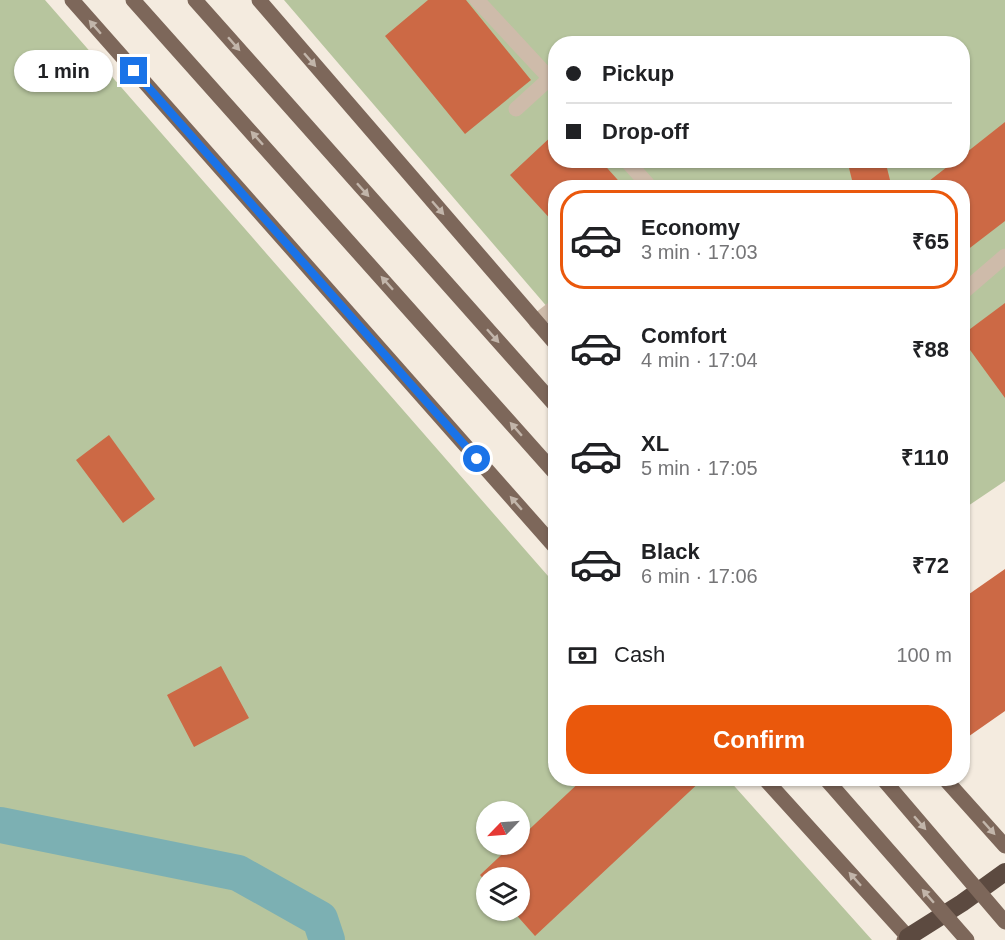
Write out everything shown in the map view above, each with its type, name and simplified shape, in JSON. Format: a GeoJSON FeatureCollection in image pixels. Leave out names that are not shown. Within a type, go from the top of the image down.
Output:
{"type":"FeatureCollection","features":[{"type":"Feature","properties":{"kind":"highway"},"geometry":{"type":"LineString","coordinates":[[908,939],[1005,872]]}},
{"type":"Feature","properties":{"kind":"main road"},"geometry":{"type":"LineString","coordinates":[[72,0],[548,539]]}},
{"type":"Feature","properties":{"kind":"main road"},"geometry":{"type":"LineString","coordinates":[[133,0],[548,465]]}},
{"type":"Feature","properties":{"kind":"main road"},"geometry":{"type":"LineString","coordinates":[[195,0],[548,397]]}},
{"type":"Feature","properties":{"kind":"main road"},"geometry":{"type":"LineString","coordinates":[[259,0],[548,335]]}},
{"type":"Feature","properties":{"kind":"main road"},"geometry":{"type":"LineString","coordinates":[[771,786],[908,939]]}},
{"type":"Feature","properties":{"kind":"main road"},"geometry":{"type":"LineString","coordinates":[[832,786],[967,940]]}},
{"type":"Feature","properties":{"kind":"main road"},"geometry":{"type":"LineString","coordinates":[[889,786],[1005,922]]}},
{"type":"Feature","properties":{"kind":"main road"},"geometry":{"type":"LineString","coordinates":[[951,786],[1005,846]]}},
{"type":"Feature","properties":{"kind":"street"},"geometry":{"type":"LineString","coordinates":[[477,0],[548,77]]}},
{"type":"Feature","properties":{"kind":"street"},"geometry":{"type":"LineString","coordinates":[[516,110],[548,84]]}},
{"type":"Feature","properties":{"kind":"street"},"geometry":{"type":"LineString","coordinates":[[633,168],[644,180]]}},
{"type":"Feature","properties":{"kind":"street"},"geometry":{"type":"LineString","coordinates":[[970,286],[1005,256]]}},
{"type":"Feature","properties":{"kind":"street"},"geometry":{"type":"LineString","coordinates":[[536,322],[548,313]]}},
{"type":"Feature","properties":{"kind":"green space"},"geometry":{"type":"Polygon","coordinates":[[[0,0],[45,0],[548,576],[548,786],[734,786],[872,940],[0,940],[0,0]]]}},
{"type":"Feature","properties":{"kind":"green space"},"geometry":{"type":"Polygon","coordinates":[[[284,0],[1005,0],[1005,481],[970,505],[970,180],[548,180],[548,308],[284,0]]]}},
{"type":"Feature","properties":{"kind":"building"},"geometry":{"type":"Polygon","coordinates":[[[428,0],[466,0],[531,80],[465,134],[385,36],[428,0]]]}},
{"type":"Feature","properties":{"kind":"building"},"geometry":{"type":"Polygon","coordinates":[[[1005,122],[1005,221],[970,248],[970,180],[930,180],[946,168],[970,168],[970,150],[1005,122]]]}},
{"type":"Feature","properties":{"kind":"building"},"geometry":{"type":"Polygon","coordinates":[[[548,140],[548,168],[607,168],[618,180],[548,180],[548,216],[510,175],[548,140]]]}},
{"type":"Feature","properties":{"kind":"building"},"geometry":{"type":"Polygon","coordinates":[[[849,168],[887,168],[890,180],[852,180],[849,168]]]}},
{"type":"Feature","properties":{"kind":"building"},"geometry":{"type":"Polygon","coordinates":[[[1005,303],[1005,398],[970,350],[970,329],[1005,303]]]}},
{"type":"Feature","properties":{"kind":"building"},"geometry":{"type":"Polygon","coordinates":[[[109,435],[155,499],[123,523],[76,460],[109,435]]]}},
{"type":"Feature","properties":{"kind":"building"},"geometry":{"type":"Polygon","coordinates":[[[1005,569],[1005,711],[970,735],[970,593],[1005,569]]]}},
{"type":"Feature","properties":{"kind":"building"},"geometry":{"type":"Polygon","coordinates":[[[221,666],[249,718],[194,747],[167,695],[221,666]]]}},
{"type":"Feature","properties":{"kind":"building"},"geometry":{"type":"Polygon","coordinates":[[[575,786],[695,786],[535,936],[522,921],[530,921],[530,867],[489,867],[501,855],[530,855],[530,829],[575,786]]]}},
{"type":"Feature","properties":{"kind":"waterway"},"geometry":{"type":"LineString","coordinates":[[0,825],[238,873],[320,919],[327,940]]}},
{"type":"Feature","properties":{"kind":"route"},"geometry":{"type":"LineString","coordinates":[[134,71],[477,459]]}}]}
